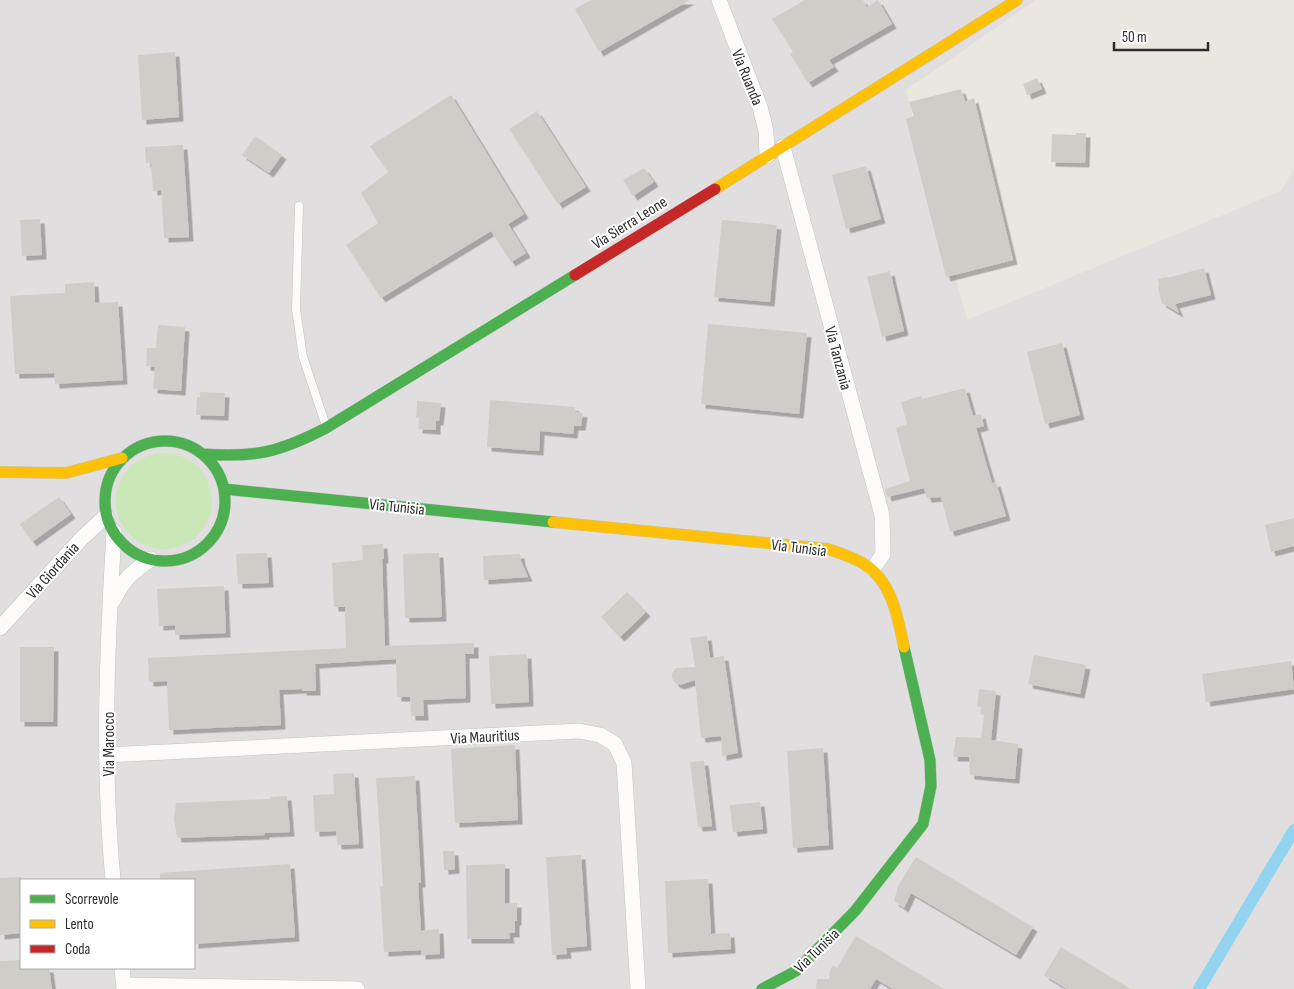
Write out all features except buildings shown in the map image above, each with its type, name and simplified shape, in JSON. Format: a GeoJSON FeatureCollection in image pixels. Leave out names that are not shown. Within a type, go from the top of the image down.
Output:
{"type":"FeatureCollection","features":[{"type":"Feature","properties":{"kind":"street","name":"Via Ruanda"},"geometry":{"type":"LineString","coordinates":[[719,0],[760,107],[766,131],[767,156]]}},
{"type":"Feature","properties":{"kind":"street","name":"Via Sierra Leone"},"geometry":{"type":"LineString","coordinates":[[203,454],[250,455],[275,450],[301,441],[326,428],[783,147],[1017,0]]}},
{"type":"Feature","properties":{"kind":"street","name":"Via Tanzania"},"geometry":{"type":"LineString","coordinates":[[783,147],[882,515],[883,554],[873,569]]}},
{"type":"Feature","properties":{"kind":"street"},"geometry":{"type":"LineString","coordinates":[[0,472],[66,473],[122,458],[141,445],[166,440],[187,444],[203,454],[226,477],[224,513],[217,531],[204,547],[190,555],[170,561],[141,556],[126,546],[114,532],[106,516],[105,496],[110,476],[122,458]]}},
{"type":"Feature","properties":{"kind":"street","name":"Via Sierra Leone"},"geometry":{"type":"LineString","coordinates":[[226,477],[250,455]]}},
{"type":"Feature","properties":{"kind":"street"},"geometry":{"type":"LineString","coordinates":[[66,473],[90,483],[105,496]]}},
{"type":"Feature","properties":{"kind":"street","name":"Via Tunisia"},"geometry":{"type":"LineString","coordinates":[[226,477],[828,549],[852,557],[873,569],[888,588],[896,611],[930,760],[931,786],[923,824],[855,911],[796,971],[762,989]]}},
{"type":"Feature","properties":{"kind":"street","name":"Via Giordania"},"geometry":{"type":"LineString","coordinates":[[0,628],[82,538],[106,516]]}},
{"type":"Feature","properties":{"kind":"street","name":"Via Marocco"},"geometry":{"type":"LineString","coordinates":[[113,879],[106,755],[114,532]]}},
{"type":"Feature","properties":{"kind":"street","name":"Via Marocco"},"geometry":{"type":"LineString","coordinates":[[110,607],[122,584],[133,572],[151,559]]}},
{"type":"Feature","properties":{"kind":"street","name":"Via Mauritius"},"geometry":{"type":"LineString","coordinates":[[106,755],[579,731],[600,735],[615,744],[624,763],[638,989]]}},
{"type":"Feature","properties":{"kind":"street"},"geometry":{"type":"LineString","coordinates":[[122,969],[124,987],[357,989]]}},
{"type":"Feature","properties":{"kind":"lane"},"geometry":{"type":"LineString","coordinates":[[299,206],[296,309],[303,357],[326,428]]}},
{"type":"Feature","properties":{"kind":"shaded area"},"geometry":{"type":"Polygon","coordinates":[[[0,0],[1036,0],[906,90],[967,320],[1281,191],[1294,168],[1294,989],[0,989],[0,0]]]}},
{"type":"Feature","properties":{"kind":"green space"},"geometry":{"type":"Polygon","coordinates":[[[164,453],[182,457],[198,467],[208,483],[212,501],[208,519],[198,535],[182,545],[164,549],[146,545],[130,535],[120,519],[116,501],[120,483],[130,467],[146,457],[164,453]]]}},
{"type":"Feature","properties":{"kind":"waterway"},"geometry":{"type":"LineString","coordinates":[[1199,989],[1294,830]]}},
{"type":"Feature","properties":{"kind":"traffic: fast"},"geometry":{"type":"LineString","coordinates":[[203,454],[238,455],[267,452],[310,436],[575,275]]}},
{"type":"Feature","properties":{"kind":"traffic: fast"},"geometry":{"type":"LineString","coordinates":[[165,441],[177,442],[188,446],[198,451],[207,459],[215,468],[220,478],[224,489],[225,501],[224,513],[220,524],[215,534],[207,543],[198,551],[188,556],[177,560],[165,561],[153,560],[142,556],[132,551],[123,543],[115,534],[110,524],[106,513],[105,501],[106,489],[110,478],[115,468],[123,459],[132,451],[142,446],[153,442],[165,441]]}},
{"type":"Feature","properties":{"kind":"traffic: fast"},"geometry":{"type":"LineString","coordinates":[[224,489],[553,522]]}},
{"type":"Feature","properties":{"kind":"traffic: fast"},"geometry":{"type":"LineString","coordinates":[[762,989],[796,971],[855,911],[923,824],[931,786],[930,760],[904,647]]}},
{"type":"Feature","properties":{"kind":"traffic: slow"},"geometry":{"type":"LineString","coordinates":[[715,189],[1017,0]]}},
{"type":"Feature","properties":{"kind":"traffic: slow"},"geometry":{"type":"LineString","coordinates":[[0,472],[66,473],[122,458]]}},
{"type":"Feature","properties":{"kind":"traffic: slow"},"geometry":{"type":"LineString","coordinates":[[553,522],[828,549],[864,564],[874,571],[881,580],[896,612],[904,647]]}},
{"type":"Feature","properties":{"kind":"traffic: jam"},"geometry":{"type":"LineString","coordinates":[[575,275],[715,189]]}}]}
